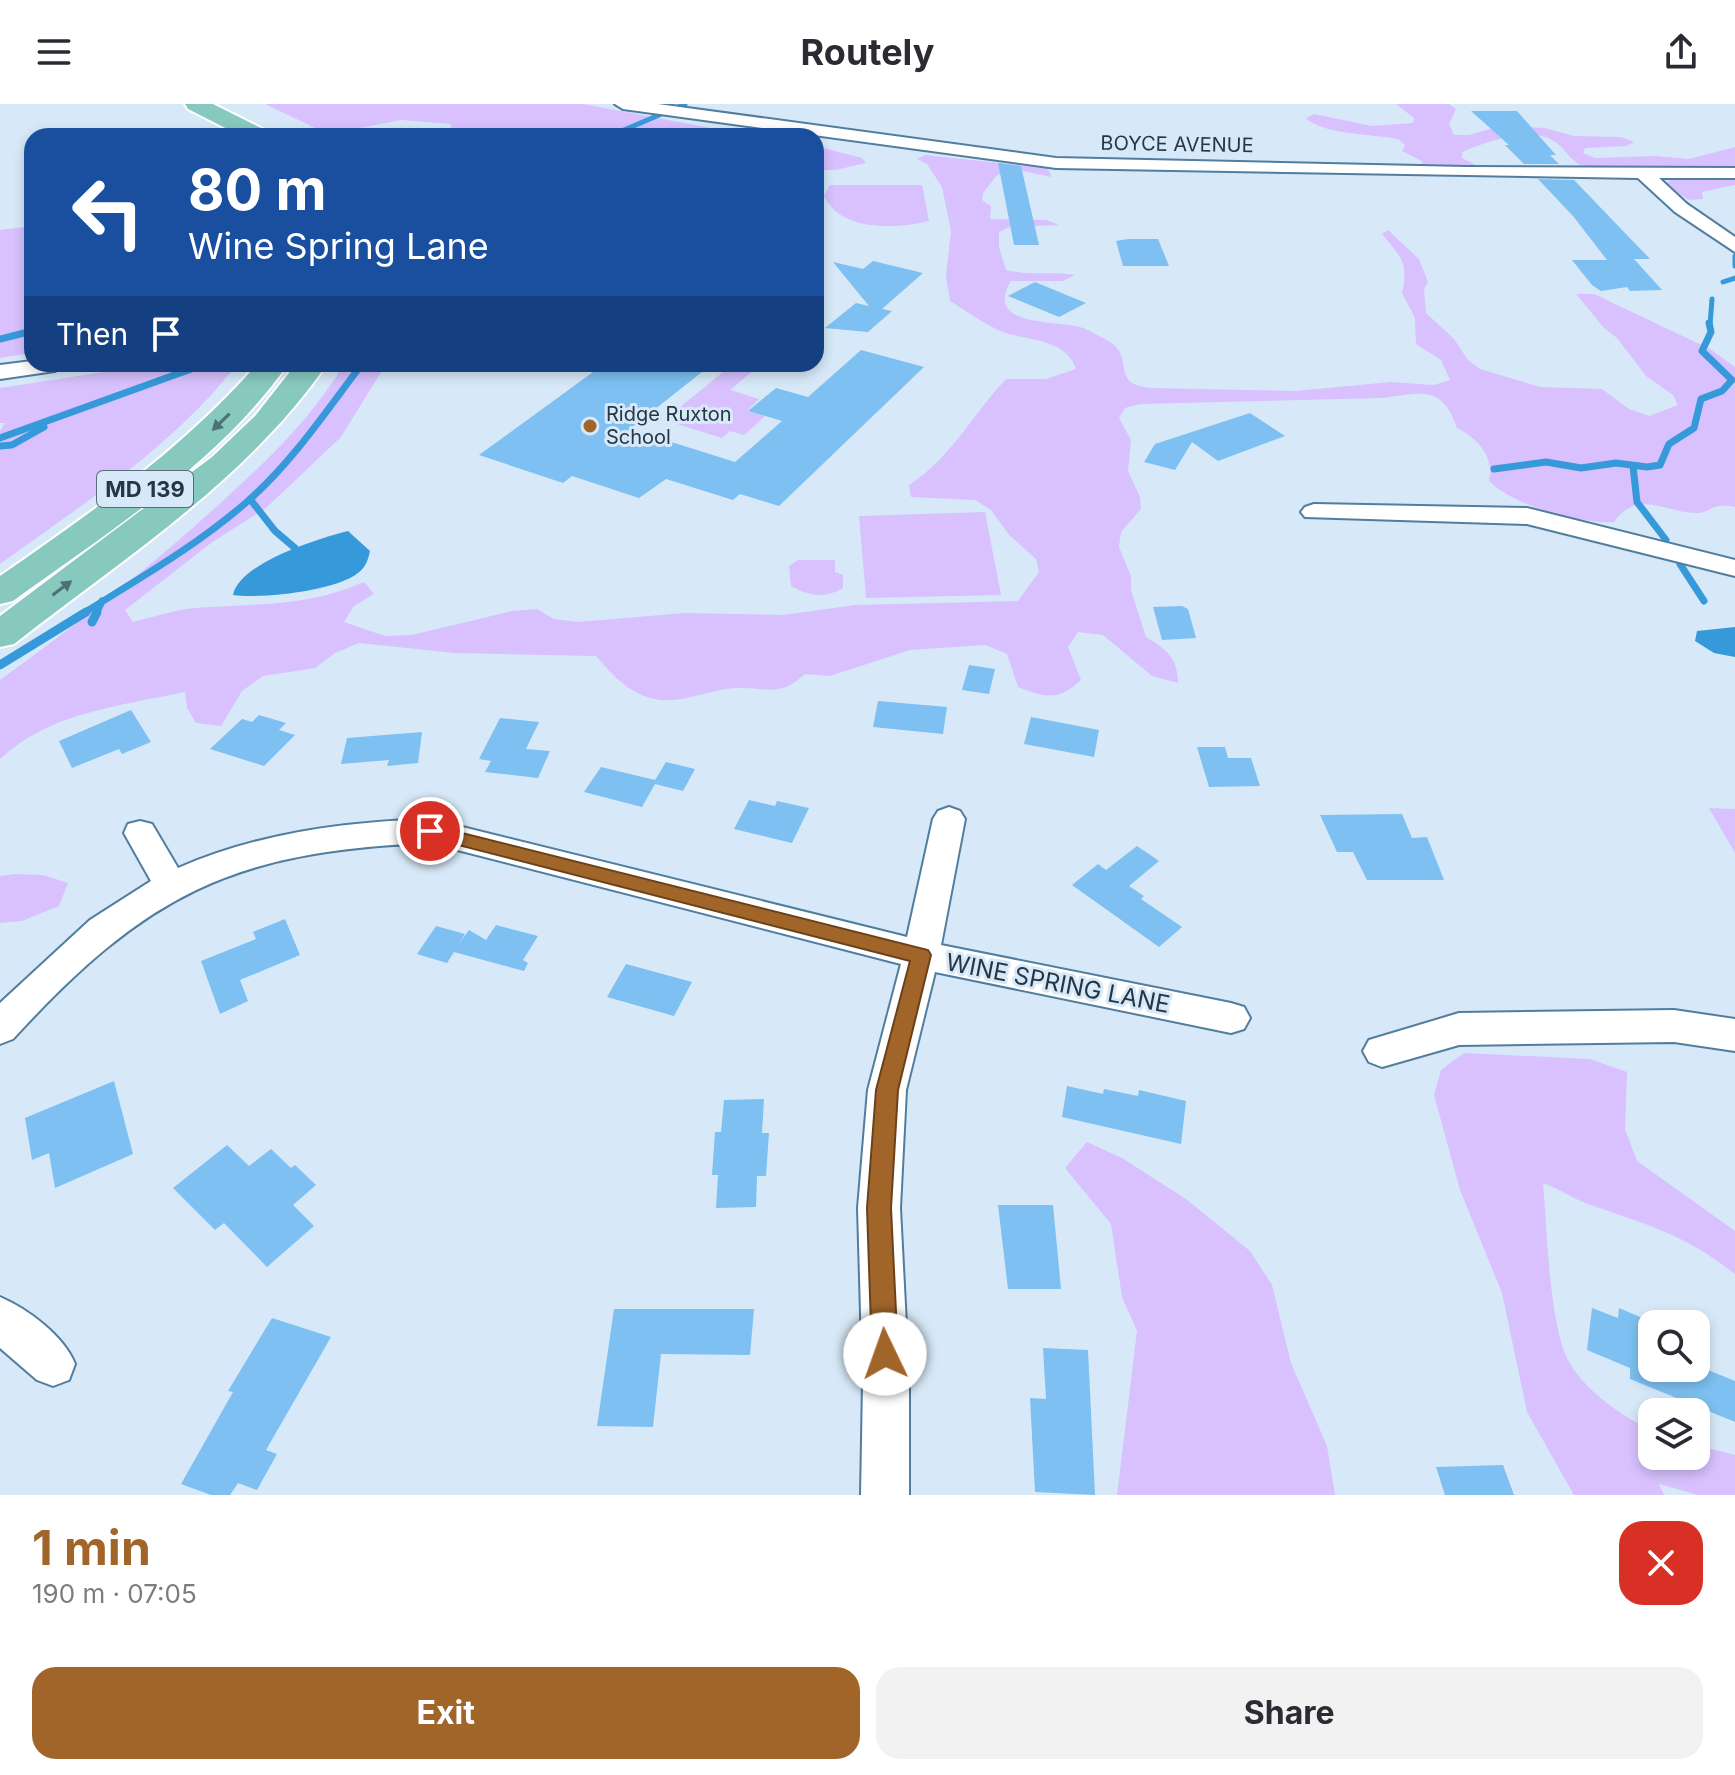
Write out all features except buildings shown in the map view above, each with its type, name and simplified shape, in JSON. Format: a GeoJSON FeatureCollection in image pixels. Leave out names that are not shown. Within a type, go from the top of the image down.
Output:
{"type":"FeatureCollection","features":[{"type":"Feature","properties":{"kind":"main road"},"geometry":{"type":"LineString","coordinates":[[196,104],[264,128]]}},
{"type":"Feature","properties":{"kind":"main road"},"geometry":{"type":"LineString","coordinates":[[238,104],[266,128]]}},
{"type":"Feature","properties":{"kind":"main road","name":"MD 139"},"geometry":{"type":"LineString","coordinates":[[0,593],[163,474],[229,415],[266,372]]}},
{"type":"Feature","properties":{"kind":"main road","name":"MD 139"},"geometry":{"type":"LineString","coordinates":[[0,635],[224,464],[266,423],[306,372]]}},
{"type":"Feature","properties":{"kind":"street","name":"BOYCE AVENUE"},"geometry":{"type":"LineString","coordinates":[[623,104],[790,128]]}},
{"type":"Feature","properties":{"kind":"street"},"geometry":{"type":"LineString","coordinates":[[782,127],[798,108]]}},
{"type":"Feature","properties":{"kind":"street","name":"BOYCE AVENUE"},"geometry":{"type":"LineString","coordinates":[[824,133],[1056,163],[1735,173]]}},
{"type":"Feature","properties":{"kind":"street"},"geometry":{"type":"LineString","coordinates":[[1644,174],[1681,208],[1735,246]]}},
{"type":"Feature","properties":{"kind":"street"},"geometry":{"type":"LineString","coordinates":[[0,372],[24,369]]}},
{"type":"Feature","properties":{"kind":"street"},"geometry":{"type":"LineString","coordinates":[[1314,512],[1527,516],[1735,568]]}},
{"type":"Feature","properties":{"kind":"street"},"geometry":{"type":"LineString","coordinates":[[885,1495],[886,1383],[879,1208],[887,1090],[921,955],[949,819]]}},
{"type":"Feature","properties":{"kind":"street","name":"WINE SPRING LANE"},"geometry":{"type":"LineString","coordinates":[[0,1028],[67,960],[109,926],[171,885],[250,854],[294,844],[387,832],[430,831],[921,955],[1231,1018]]}},
{"type":"Feature","properties":{"kind":"street"},"geometry":{"type":"LineString","coordinates":[[140,833],[171,885]]}},
{"type":"Feature","properties":{"kind":"street"},"geometry":{"type":"LineString","coordinates":[[1382,1051],[1459,1029],[1674,1026],[1735,1035]]}},
{"type":"Feature","properties":{"kind":"street"},"geometry":{"type":"LineString","coordinates":[[0,1319],[53,1364]]}},
{"type":"Feature","properties":{"kind":"shaded area"},"geometry":{"type":"Polygon","coordinates":[[[265,104],[583,104],[711,128],[452,128],[450,124],[401,120],[359,128],[315,128],[265,104]]]}},
{"type":"Feature","properties":{"kind":"shaded area"},"geometry":{"type":"Polygon","coordinates":[[[1396,104],[1449,104],[1456,109],[1449,124],[1454,135],[1469,135],[1500,126],[1545,128],[1574,136],[1621,137],[1634,142],[1627,146],[1585,148],[1583,153],[1595,158],[1655,156],[1689,159],[1735,147],[1735,170],[1585,166],[1577,163],[1556,142],[1539,135],[1492,141],[1462,152],[1462,158],[1484,169],[1422,167],[1422,161],[1402,151],[1405,145],[1398,139],[1336,131],[1306,118],[1314,114],[1372,126],[1413,123],[1414,118],[1396,104]]]}},
{"type":"Feature","properties":{"kind":"shaded area"},"geometry":{"type":"Polygon","coordinates":[[[824,148],[862,158],[866,163],[824,170],[824,148]]]}},
{"type":"Feature","properties":{"kind":"shaded area"},"geometry":{"type":"Polygon","coordinates":[[[925,155],[1047,168],[1052,177],[1023,171],[997,175],[983,193],[982,200],[991,206],[990,219],[1046,220],[1059,225],[1010,227],[999,232],[999,247],[1006,270],[1075,275],[1063,281],[1011,281],[1005,296],[1007,307],[1026,319],[1080,327],[1112,343],[1121,355],[1127,378],[1143,387],[1295,391],[1391,382],[1434,385],[1450,380],[1441,360],[1416,344],[1415,318],[1402,293],[1404,267],[1399,255],[1382,234],[1388,230],[1419,259],[1428,282],[1424,289],[1426,313],[1480,369],[1540,387],[1602,389],[1629,409],[1649,416],[1678,405],[1673,395],[1646,376],[1617,338],[1604,328],[1576,294],[1594,294],[1710,349],[1735,367],[1735,507],[1717,506],[1697,513],[1642,504],[1623,512],[1614,522],[1584,520],[1548,512],[1514,498],[1489,481],[1489,464],[1483,449],[1457,428],[1444,404],[1428,395],[1141,404],[1125,408],[1119,418],[1131,440],[1128,471],[1140,497],[1141,509],[1121,532],[1119,547],[1131,576],[1131,590],[1146,637],[1170,655],[1176,667],[1178,683],[1152,676],[1103,635],[1078,632],[1068,647],[1081,680],[1066,692],[1052,696],[1018,687],[1007,654],[985,645],[910,650],[830,676],[805,674],[780,689],[727,689],[662,700],[633,690],[596,656],[455,653],[359,643],[335,653],[315,668],[263,676],[242,691],[221,726],[196,723],[187,708],[185,692],[111,707],[63,721],[20,743],[0,759],[0,680],[117,592],[228,496],[291,434],[339,372],[381,372],[341,437],[266,508],[211,543],[125,610],[133,622],[186,609],[300,600],[364,582],[374,594],[354,606],[344,622],[385,636],[412,635],[512,611],[537,609],[554,619],[578,622],[685,613],[783,615],[855,605],[1018,601],[1039,572],[1036,559],[1010,536],[991,510],[975,500],[911,497],[909,485],[949,449],[1006,379],[1046,379],[1076,369],[1071,359],[1054,346],[1000,331],[950,301],[946,276],[951,231],[942,187],[927,164],[917,159],[925,155]]]}},
{"type":"Feature","properties":{"kind":"shaded area"},"geometry":{"type":"Polygon","coordinates":[[[1735,175],[1735,185],[1702,192],[1703,199],[1689,200],[1665,185],[1678,177],[1735,175]]]}},
{"type":"Feature","properties":{"kind":"shaded area"},"geometry":{"type":"Polygon","coordinates":[[[830,185],[922,185],[929,221],[901,226],[856,222],[832,208],[824,196],[830,185]]]}},
{"type":"Feature","properties":{"kind":"shaded area"},"geometry":{"type":"Polygon","coordinates":[[[24,227],[24,354],[0,358],[0,230],[24,227]]]}},
{"type":"Feature","properties":{"kind":"shaded area"},"geometry":{"type":"Polygon","coordinates":[[[104,372],[230,372],[185,422],[156,448],[0,564],[0,431],[5,423],[0,423],[0,388],[104,372]]]}},
{"type":"Feature","properties":{"kind":"shaded area"},"geometry":{"type":"Polygon","coordinates":[[[723,372],[751,372],[730,390],[759,399],[747,411],[765,416],[744,435],[730,431],[722,438],[664,420],[723,372]]]}},
{"type":"Feature","properties":{"kind":"shaded area"},"geometry":{"type":"Polygon","coordinates":[[[985,512],[1001,595],[866,598],[859,516],[985,512]]]}},
{"type":"Feature","properties":{"kind":"shaded area"},"geometry":{"type":"Polygon","coordinates":[[[798,560],[835,560],[835,572],[843,575],[843,588],[830,594],[817,595],[791,586],[789,566],[798,560]]]}},
{"type":"Feature","properties":{"kind":"shaded area"},"geometry":{"type":"Polygon","coordinates":[[[1709,808],[1735,809],[1735,853],[1709,808]]]}},
{"type":"Feature","properties":{"kind":"shaded area"},"geometry":{"type":"Polygon","coordinates":[[[43,875],[68,883],[59,906],[22,921],[0,923],[0,876],[43,875]]]}},
{"type":"Feature","properties":{"kind":"shaded area"},"geometry":{"type":"Polygon","coordinates":[[[1464,1053],[1590,1059],[1627,1072],[1625,1129],[1637,1161],[1735,1231],[1735,1274],[1682,1240],[1582,1202],[1543,1183],[1550,1274],[1562,1343],[1574,1371],[1583,1381],[1604,1401],[1638,1423],[1638,1470],[1710,1470],[1710,1449],[1735,1455],[1735,1495],[1698,1495],[1659,1484],[1664,1495],[1574,1495],[1527,1412],[1502,1293],[1460,1190],[1434,1095],[1441,1070],[1464,1053]]]}},
{"type":"Feature","properties":{"kind":"shaded area"},"geometry":{"type":"Polygon","coordinates":[[[1087,1142],[1122,1158],[1186,1199],[1250,1251],[1272,1285],[1291,1363],[1327,1446],[1335,1495],[1117,1495],[1137,1331],[1122,1297],[1111,1224],[1065,1168],[1087,1142]]]}},
{"type":"Feature","properties":{"kind":"water"},"geometry":{"type":"Polygon","coordinates":[[[348,531],[370,551],[358,573],[316,589],[262,596],[233,595],[250,572],[265,563],[319,539],[348,531]]]}},
{"type":"Feature","properties":{"kind":"water"},"geometry":{"type":"Polygon","coordinates":[[[1735,627],[1735,657],[1714,653],[1695,641],[1697,631],[1735,627]]]}},
{"type":"Feature","properties":{"kind":"waterway"},"geometry":{"type":"LineString","coordinates":[[629,128],[685,104]]}},
{"type":"Feature","properties":{"kind":"waterway"},"geometry":{"type":"LineString","coordinates":[[1735,256],[1735,266]]}},
{"type":"Feature","properties":{"kind":"waterway"},"geometry":{"type":"LineString","coordinates":[[1723,282],[1735,278]]}},
{"type":"Feature","properties":{"kind":"waterway"},"geometry":{"type":"LineString","coordinates":[[1710,325],[1712,299]]}},
{"type":"Feature","properties":{"kind":"waterway"},"geometry":{"type":"LineString","coordinates":[[1494,469],[1546,462],[1581,468],[1616,463],[1647,467],[1660,465],[1669,444],[1694,428],[1701,399],[1722,391],[1732,380],[1702,351],[1711,332],[1709,323]]}},
{"type":"Feature","properties":{"kind":"waterway"},"geometry":{"type":"LineString","coordinates":[[0,339],[24,333]]}},
{"type":"Feature","properties":{"kind":"waterway"},"geometry":{"type":"LineString","coordinates":[[0,438],[183,372]]}},
{"type":"Feature","properties":{"kind":"waterway"},"geometry":{"type":"LineString","coordinates":[[250,499],[295,452],[356,372]]}},
{"type":"Feature","properties":{"kind":"waterway"},"geometry":{"type":"LineString","coordinates":[[0,446],[12,445],[44,427]]}},
{"type":"Feature","properties":{"kind":"waterway"},"geometry":{"type":"LineString","coordinates":[[1633,466],[1637,502],[1666,540]]}},
{"type":"Feature","properties":{"kind":"waterway"},"geometry":{"type":"LineString","coordinates":[[102,602],[189,546],[250,499]]}},
{"type":"Feature","properties":{"kind":"waterway"},"geometry":{"type":"LineString","coordinates":[[250,499],[275,531],[295,548]]}},
{"type":"Feature","properties":{"kind":"waterway"},"geometry":{"type":"LineString","coordinates":[[1680,564],[1704,601]]}},
{"type":"Feature","properties":{"kind":"waterway"},"geometry":{"type":"LineString","coordinates":[[82,614],[102,602]]}},
{"type":"Feature","properties":{"kind":"waterway"},"geometry":{"type":"LineString","coordinates":[[96,614],[102,602]]}},
{"type":"Feature","properties":{"kind":"waterway"},"geometry":{"type":"LineString","coordinates":[[0,665],[86,612]]}},
{"type":"Feature","properties":{"kind":"waterway"},"geometry":{"type":"LineString","coordinates":[[92,622],[96,614]]}},
{"type":"Feature","properties":{"kind":"place","name":"Ridge Ruxton School"},"geometry":{"type":"Point","coordinates":[590,426]}},
{"type":"Feature","properties":{"kind":"route"},"geometry":{"type":"LineString","coordinates":[[430,831],[921,955],[887,1090],[879,1208],[885,1354]]}}]}
